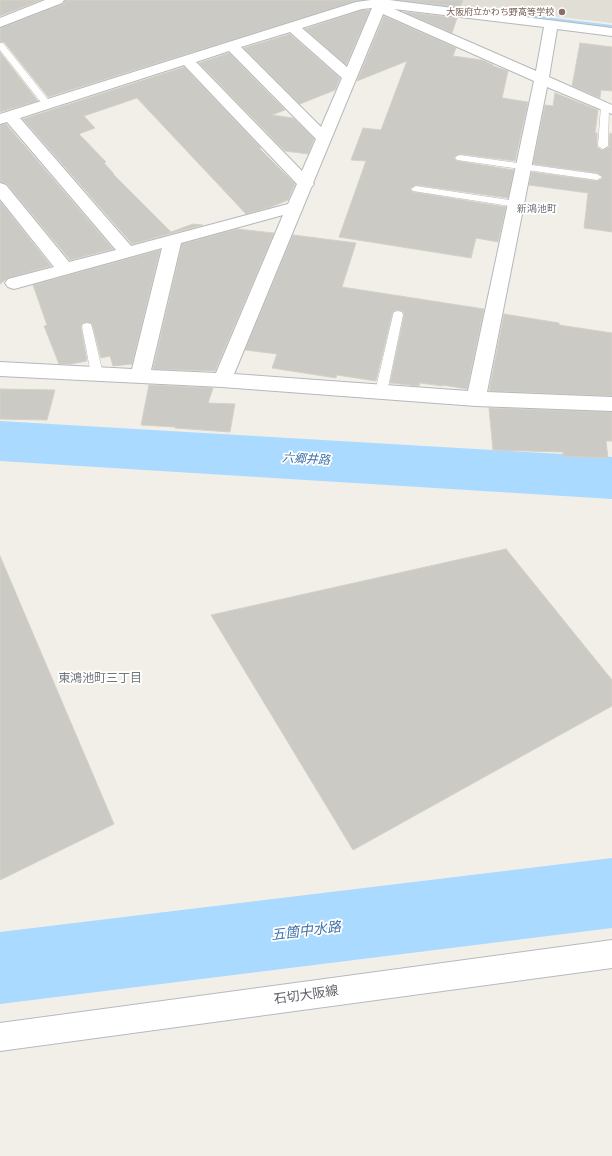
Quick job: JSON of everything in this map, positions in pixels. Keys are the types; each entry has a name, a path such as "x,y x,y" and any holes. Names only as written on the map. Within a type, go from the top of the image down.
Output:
{"street":[{"path":"0,23 57,0"},
{"path":"128,252 5,118 44,100 232,46 292,27 354,3 381,3 612,32"},
{"path":"222,380 306,184 381,3"},
{"path":"381,3 608,108"},
{"path":"476,399 542,78 551,24"},
{"path":"292,27 350,76"},
{"path":"232,46 324,139"},
{"path":"187,60 306,184"},
{"path":"0,188 65,269"},
{"path":"14,283 295,207"},
{"path":"140,376 173,240"},
{"path":"0,369 222,380 476,399 612,404"},
{"name":"石切大阪線","path":"0,1037 612,954"}],"lane":[{"path":"0,45 44,100"},
{"path":"603,146 608,108"},
{"path":"460,158 597,177"},
{"path":"416,189 516,204"},
{"path":"381,392 398,315"},
{"path":"87,327 97,374"}],"shaded area":[{"name":"大阪府立かわち野高等学校","path":"412,0 612,0 612,23"}],"building":[{"path":"0,0 41,0 0,16"},
{"path":"65,0 360,0 48,97 4,42 0,42 0,28 63,4"},
{"path":"401,0 463,0 460,7"},
{"path":"362,10 370,10 346,65 305,29"},
{"path":"404,12 457,18 452,33"},
{"path":"384,16 456,48 453,56 482,60 493,66 508,71 502,98 528,102 515,161 460,154 454,158 457,161 514,170 508,198 416,185 410,189 413,192 506,207 498,242 476,238 471,258 339,237 366,161 351,160 363,128 381,130 407,61 357,81"},
{"path":"290,34 340,78 335,90 300,104 244,48"},
{"path":"580,43 612,47 612,91 601,90 600,98 572,86"},
{"path":"0,52 38,101 0,112"},
{"path":"229,53 285,110 272,115 293,118 314,139 308,154 285,151 199,63"},
{"path":"184,67 261,148 259,148 295,184 288,200 271,207 246,214 137,98 84,116 95,128 79,134 106,162 104,163 113,174 171,232 193,224 203,225 132,244 23,119"},
{"path":"555,93 598,110 595,133 597,133 597,147 602,150 609,147 610,133 612,134 612,232 584,228 588,193 529,185 532,172 597,181 603,178 597,173 533,164 545,105 553,106"},
{"path":"6,124 113,249 70,260 7,184 0,182 0,125"},
{"path":"0,201 51,266 8,278 0,284"},
{"path":"237,229 274,233 215,371 153,369 182,244"},
{"path":"293,235 356,243 342,287 484,309 467,389 420,383 419,386 390,383 404,315 403,312 398,310 394,311 392,315 376,381 337,375 336,378 272,368 277,354 245,350"},
{"path":"160,250 132,364 113,366 110,356 101,358 92,324 87,322 82,324 81,327 87,361 71,364 59,364 44,326 47,325 33,285"},
{"path":"504,314 559,323 559,325 612,333 612,396 489,391"},
{"path":"149,385 213,388 208,403 235,404 230,432 141,425"},
{"path":"0,389 55,390 47,420 0,419"},
{"path":"489,408 612,412 612,441 606,441 608,458 563,456 563,452 493,450"},
{"path":"506,549 612,680 612,706 353,850 211,615"},
{"path":"0,556 114,824 0,880"}],"waterway":[{"path":"196,52 361,0"},
{"path":"390,0 612,27"},
{"name":"六郷井路","path":"0,441 612,478"},
{"name":"五箇中水路","path":"0,968 612,893"}],"place":[{"name":"大阪府立かわち野高等学校","path":"562,12"}],"district":[{"name":"新鴻池町","path":"537,209"},
{"name":"東鴻池町三丁目","path":"100,678"}]}
